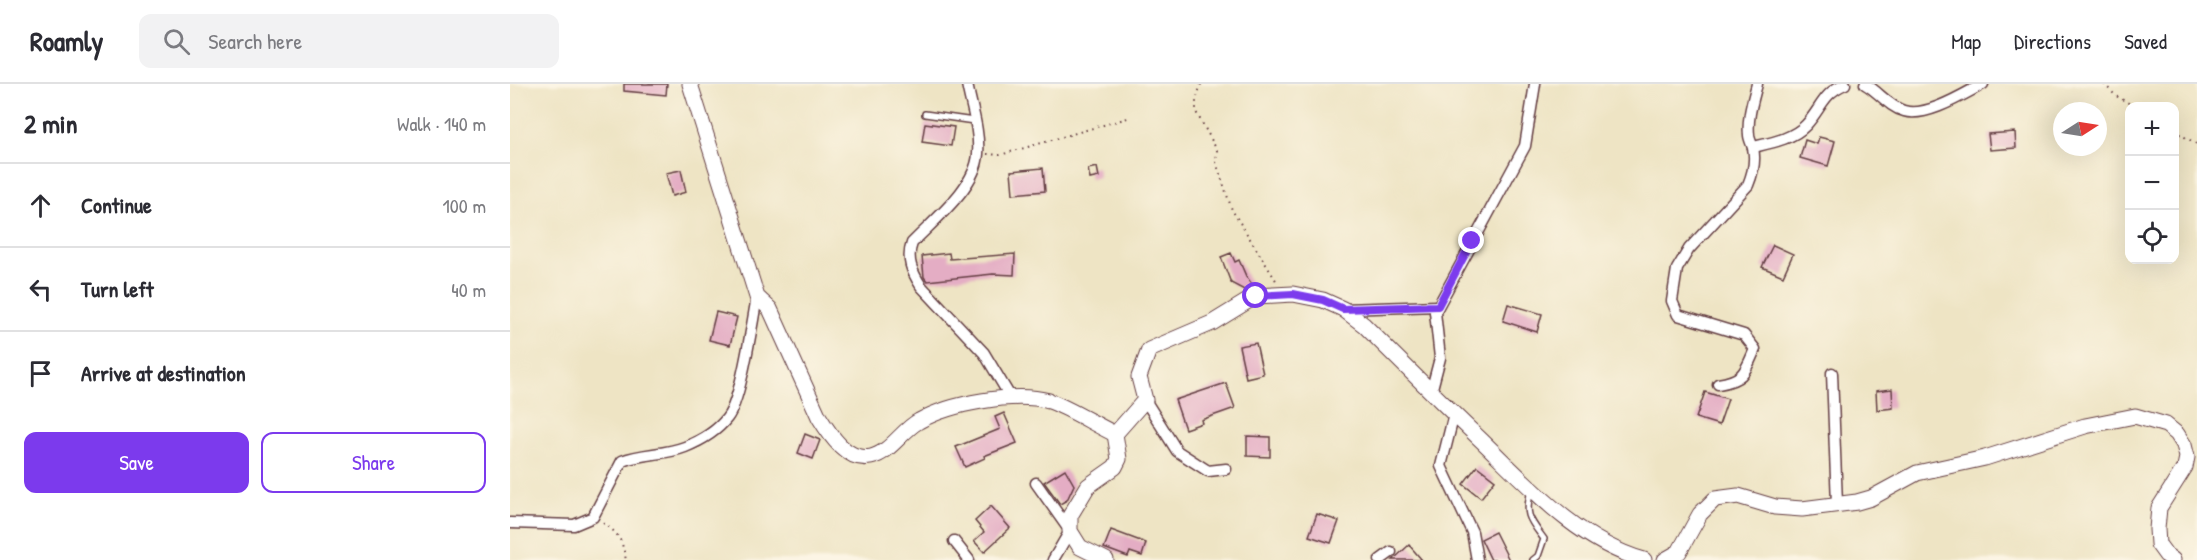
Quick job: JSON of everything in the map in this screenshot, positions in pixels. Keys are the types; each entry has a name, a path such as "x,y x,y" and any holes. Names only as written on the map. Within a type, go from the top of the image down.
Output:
{"street":[{"path":"510,523 574,525 593,517 622,461 684,447 710,434 728,417 737,394 757,297 690,84"},
{"path":"967,84 978,154 976,166 966,187 912,243 909,252 910,263 921,286 984,353 1011,398"},
{"path":"1431,392 1440,358 1435,312 1526,146 1535,84"},
{"path":"1718,384 1734,382 1745,373 1755,349 1744,335 1678,315 1672,301 1677,269 1689,249 1748,185 1755,164 1749,136 1749,117 1757,84"},
{"path":"1753,147 1779,141 1805,127 1828,93 1845,84"},
{"path":"1865,84 1903,111 1914,112 1934,107 1983,84"},
{"path":"1226,469 1208,471 1177,451 1145,400 1139,377 1149,350 1212,323 1256,296 1280,294 1323,300 1343,309 1364,325 1532,489 1577,526 1605,544 1644,560"},
{"path":"757,297 770,309 829,433 842,448 856,456 871,457 883,451 917,421 946,409 1011,398 1048,401 1115,434"},
{"path":"1343,309 1438,306"},
{"path":"1832,373 1837,504"},
{"path":"1115,434 1145,400"},
{"path":"1454,414 1441,466 1472,532 1477,560"},
{"path":"1665,560 1679,552 1700,514 1715,499 1738,496 1775,507 1802,509 1857,502 1871,498 1917,473 1985,458 2085,426 2135,416 2166,425 2184,445 2187,457 2185,467 2159,508 2158,543 2166,555 2173,560"},
{"path":"1053,560 1070,531 1071,516 1079,499 1088,486 1115,467 1119,459 1115,434"},
{"path":"1036,483 1080,547 1106,560"},
{"path":"954,541 969,560"},
{"path":"1380,560 1390,552"}],"lane":[{"path":"925,114 974,121"},
{"path":"1532,489 1527,506 1532,523 1544,539 1538,556 1533,560"}],"path":[{"path":"1201,84 1196,100 1196,112 1217,150 1216,162 1232,210 1275,278 1280,294"},
{"path":"2104,84 2116,96 2127,102"},
{"path":"978,154 1000,155 1131,117"},
{"path":"2179,133 2197,144"},
{"path":"593,517 615,531 622,543 626,560"}],"building":[{"path":"624,84 667,84 666,95 624,91"},
{"path":"925,123 954,127 951,146 922,142"},
{"path":"2015,132 2016,148 1990,150 1988,134"},
{"path":"1819,137 1835,141 1828,166 1800,158 1805,140 1817,144"},
{"path":"1097,167 1099,177 1090,179 1088,169"},
{"path":"1043,168 1045,191 1013,194 1011,171"},
{"path":"681,170 686,192 672,196 666,173"},
{"path":"1773,245 1793,254 1783,276 1762,267"},
{"path":"949,253 950,259 1015,254 1014,275 993,274 927,281 924,277 922,256"},
{"path":"1231,253 1235,262 1239,260 1254,287 1246,291 1231,283 1221,257"},
{"path":"1508,304 1542,314 1537,332 1503,321"},
{"path":"716,312 737,317 730,345 709,340"},
{"path":"1256,343 1263,374 1246,378 1239,346"},
{"path":"1226,383 1235,408 1201,420 1202,423 1185,429 1175,400"},
{"path":"1892,389 1893,408 1877,410 1876,391"},
{"path":"1705,392 1728,399 1719,425 1696,418"},
{"path":"1004,413 1017,443 984,456 985,458 965,467 956,447 1000,429 995,417"},
{"path":"805,434 820,440 813,459 798,453"},
{"path":"1247,436 1270,437 1270,457 1247,456"},
{"path":"1477,466 1495,480 1481,498 1463,484"},
{"path":"1065,469 1074,485 1067,500 1060,504 1044,482"},
{"path":"991,506 1010,528 984,552 974,541 984,532 975,521"},
{"path":"1317,514 1339,521 1331,543 1309,536"},
{"path":"1111,530 1146,543 1142,556 1130,552 1128,557 1104,548"},
{"path":"1495,532 1509,560 1491,560 1481,539"},
{"path":"1409,545 1422,560 1393,560 1395,558"}],"route":[{"path":"1256,296 1293,294 1323,300 1343,309 1438,306 1472,241"}]}
